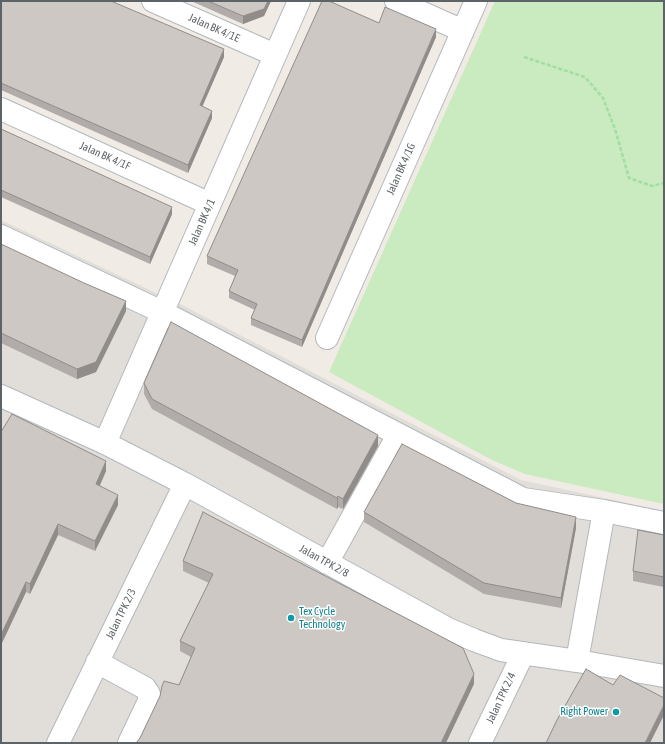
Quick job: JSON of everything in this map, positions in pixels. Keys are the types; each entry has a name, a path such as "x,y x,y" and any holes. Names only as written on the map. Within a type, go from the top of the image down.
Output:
{"street":[{"name":"Jalan BK 4/1E","path":"153,1 275,55"},
{"name":"Jalan BK 4/1","path":"105,443 299,1"},
{"path":"396,1 463,31"},
{"name":"Jalan BK 4/1G","path":"327,338 476,1"},
{"name":"Jalan BK 4/1F","path":"1,109 210,204"},
{"path":"1,236 162,312 523,499 604,511 664,523"},
{"name":"Jalan TPK 2/8","path":"1,396 105,443 184,484 448,629 501,650 664,676"},
{"path":"327,563 398,435"},
{"name":"Jalan TPK 2/3","path":"58,743 184,484"},
{"path":"577,661 604,511"},
{"name":"Jalan TPK 2/4","path":"480,743 523,654"},
{"path":"97,662 145,688 149,694 149,701 129,743"}],"path":[{"path":"524,57 585,77 603,98 615,129 629,178 652,186 664,183"}],"shaded area":[{"path":"1,220 186,307 521,480 664,511 664,743 1,743"}],"green space":[{"path":"495,1 664,1 664,504 525,474 492,460 329,372"}],"building":[{"path":"1,1 111,1 224,49 200,105 212,111 188,165 1,83"},
{"path":"208,1 268,1 264,9 243,16"},
{"path":"322,1 329,1 379,23 385,7 436,29 302,340 251,318 257,304 229,291 238,270 207,256"},
{"path":"1,129 172,207 150,257 1,190"},
{"path":"1,244 126,301 96,362 77,369 1,333"},
{"path":"171,322 378,435 343,499 338,496 337,498 152,399 144,383"},
{"path":"12,414 106,461 96,484 118,495 95,541 58,524 30,584 26,582 1,635 1,432"},
{"path":"402,444 516,503 576,517 561,598 484,583 364,512"},
{"name":"Tex Cycle Technology","path":"203,512 463,648 474,674 441,743 136,743 140,738 160,696 164,681 179,685 195,648 180,641 213,574 183,561"},
{"path":"638,530 664,535 664,577 633,571"},
{"name":"Right Power","path":"586,669 613,685 620,675 664,698 664,705 645,743 546,743 557,720"}],"place":[{"name":"Tex Cycle Technology","path":"291,618"},
{"name":"Right Power","path":"616,712"}]}
